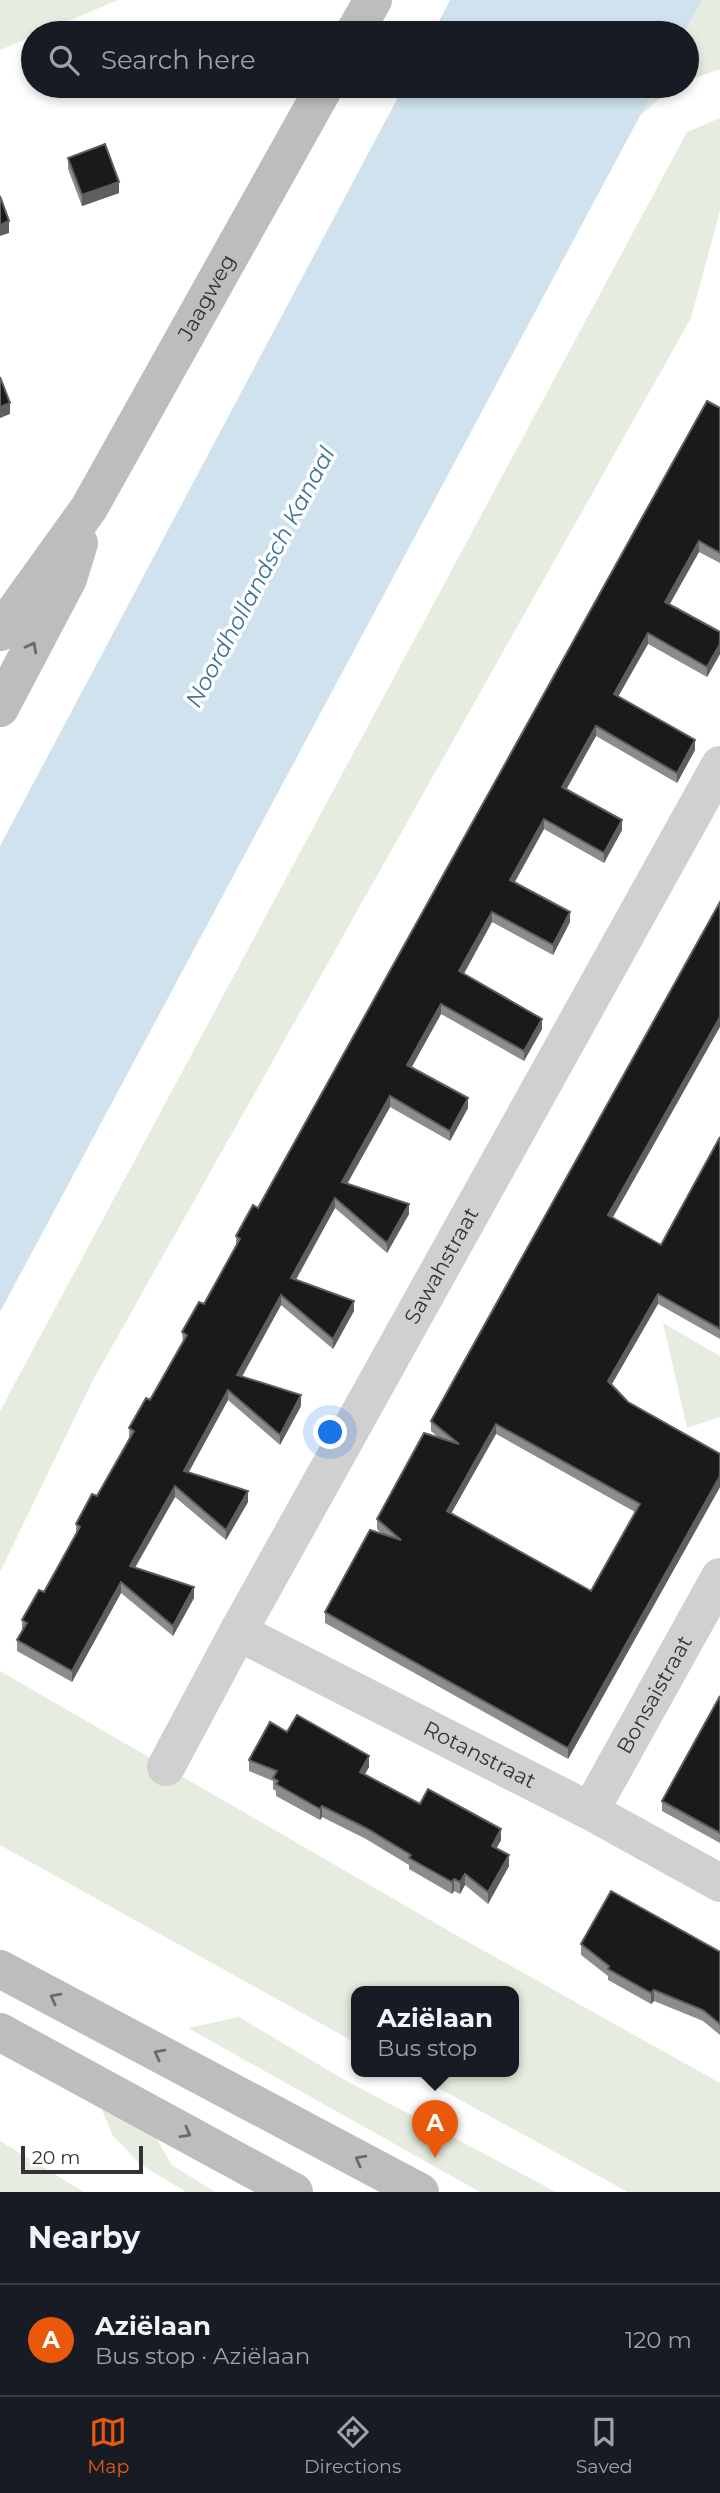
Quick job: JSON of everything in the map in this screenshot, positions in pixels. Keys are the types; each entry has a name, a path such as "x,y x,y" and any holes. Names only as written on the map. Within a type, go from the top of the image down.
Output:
{"main road":[{"path":"361,21 373,0"},
{"name":"Jaagweg","path":"0,632 89,508 318,98"},
{"name":"Jaagweg","path":"0,708 68,579 89,508"},
{"path":"0,1969 420,2192"},
{"path":"0,2032 293,2192"}],"street":[{"name":"Sawahstraat","path":"166,1767 237,1632 720,765"},
{"name":"Bonsaistraat","path":"590,1811 720,1577"},
{"name":"Rotanstraat","path":"237,1632 590,1811 720,1883"}],"shaded area":[{"path":"0,0 118,0 68,21 21,21 21,41 0,50"},
{"path":"702,0 720,0 720,69 699,77 699,21 691,21"},
{"path":"650,98 660,98 640,116"},
{"path":"720,118 720,211 691,318 92,1382 0,1572 0,1411 687,132"},
{"path":"663,1323 720,1356 720,1417 687,1428"},
{"path":"0,1671 461,1938 720,2083 720,2192 628,2192 418,2077 519,2077 519,1986 351,1986 351,2040 0,1845"},
{"path":"239,2017 343,2079 556,2192 480,2192 188,2028"},
{"path":"99,2103 151,2130 172,2165 215,2192 186,2192 140,2164 113,2136"},
{"path":"0,2141 84,2192 0,2192"}],"water":[{"path":"450,0 702,0 691,21 439,21"},
{"name":"Noordhollandsch Kanaal","path":"398,98 650,98 0,1312 0,846"}],"building":[{"path":"105,144 119,182 82,195 68,158"},
{"path":"0,196 9,221 0,225"},
{"path":"0,377 10,403 0,407"},
{"path":"707,401 720,408 720,553 699,541 665,602 720,632 720,644 707,667 648,633 614,694 695,740 677,773 596,726 562,787 622,820 604,853 544,819 510,880 570,912 553,945 492,912 459,971 542,1019 524,1051 441,1004 407,1065 468,1098 450,1131 390,1096 342,1182 409,1204 387,1243 335,1198 291,1278 354,1301 333,1339 281,1295 237,1375 301,1395 280,1435 228,1390 184,1471 248,1491 226,1530 175,1486 130,1566 194,1587 173,1626 121,1582 72,1671 17,1640 27,1623 22,1620 39,1590 44,1592 80,1527 76,1524 92,1494 97,1496 134,1431 129,1428 146,1398 150,1400 187,1335 182,1332 199,1302 204,1304 240,1239 236,1236 253,1205 258,1208"},
{"path":"720,902 720,1017 608,1215 661,1245 720,1137 720,1329 658,1294 608,1381 628,1402 720,1454 720,1476 568,1748 325,1612 370,1530 401,1540 377,1519 424,1433 459,1444 431,1421","holes":["496,1424 640,1504 591,1591 447,1511"]},
{"path":"720,1696 720,1833 662,1801"},
{"path":"297,1715 369,1756 360,1772 420,1804 428,1789 501,1829 492,1846 509,1855 488,1892 465,1874 460,1882 454,1879 452,1882 409,1858 411,1855 366,1828 322,1806 320,1809 276,1784 278,1781 273,1778 277,1771 249,1760 270,1722 287,1732"},
{"path":"611,1891 720,1952 720,2024 703,2010 654,1990 651,1993 608,1969 609,1966 581,1944"}],"place":[{"name":"Aziëlaan","path":"435,2158"}]}
